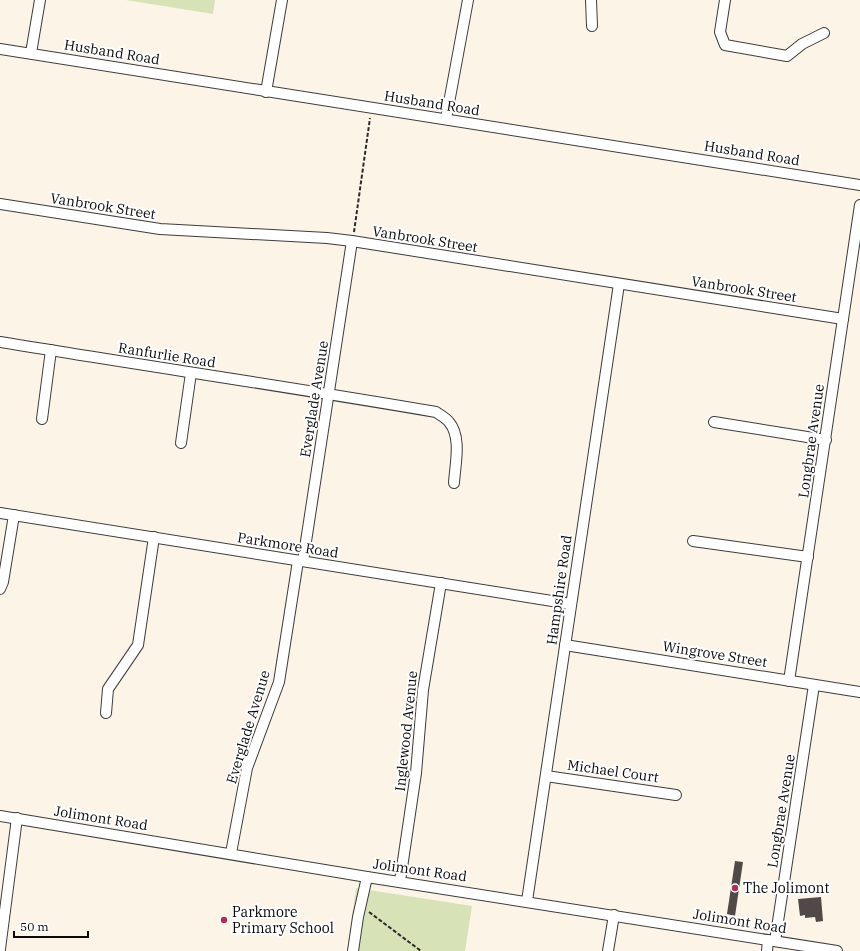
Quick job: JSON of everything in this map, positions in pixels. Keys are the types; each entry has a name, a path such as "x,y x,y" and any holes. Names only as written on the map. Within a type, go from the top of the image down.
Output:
{"street":[{"path":"30,53 40,0"},
{"path":"266,92 282,0"},
{"path":"446,119 468,0"},
{"path":"591,0 592,26"},
{"path":"725,0 720,32 725,45 787,56 802,44 824,33"},
{"name":"Husband Road","path":"0,49 266,92 371,107 860,184"},
{"name":"Vanbrook Street","path":"0,204 160,229 326,238 352,241 843,319"},
{"name":"Longbrae Avenue","path":"789,680 860,205"},
{"name":"Everglade Avenue","path":"231,853 247,768 278,682 330,394 352,241"},
{"name":"Hampshire Road","path":"527,901 619,284"},
{"name":"Ranfurlie Road","path":"0,342 436,412 448,421 454,431 457,452 454,483"},
{"path":"42,420 51,350"},
{"path":"181,443 191,373"},
{"path":"714,422 826,440"},
{"name":"Parkmore Road","path":"0,513 571,604"},
{"path":"0,589 3,582 14,515"},
{"path":"106,713 108,689 138,645 154,538"},
{"path":"693,541 808,557"},
{"name":"Inglewood Avenue","path":"400,881 416,773 423,690 441,583"},
{"name":"Wingrove Street","path":"565,645 860,692"},
{"name":"Longbrae Avenue","path":"767,951 772,940 814,685"},
{"name":"Michael Court","path":"546,776 676,795"},
{"name":"Jolimont Road","path":"0,816 231,853 367,877 837,951"},
{"path":"0,949 17,818"},
{"path":"353,951 360,905 367,877"},
{"path":"608,951 614,915"}],"path":[{"path":"352,241 371,107"},
{"path":"360,905 421,951"}],"green space":[{"path":"126,0 215,0 213,14"},
{"path":"356,888 472,906 465,951 347,951"}],"building":[{"name":"The Jolimont","path":"735,861 743,862 735,916 727,914"},
{"path":"821,897 823,921 816,922 815,917 805,918 805,915 800,916 798,899"}],"place":[{"name":"The Jolimont","path":"735,888"},
{"name":"Parkmore Primary School","path":"224,920"}]}
